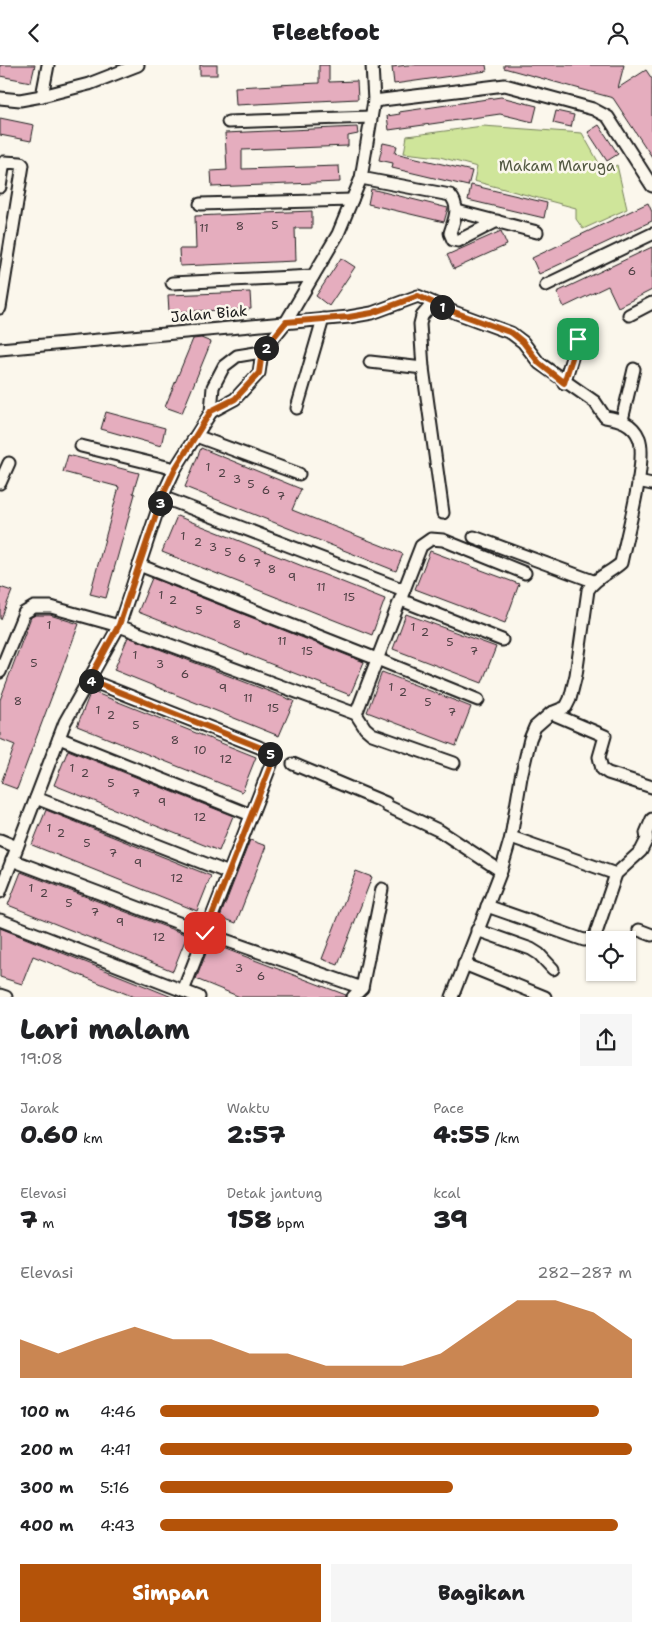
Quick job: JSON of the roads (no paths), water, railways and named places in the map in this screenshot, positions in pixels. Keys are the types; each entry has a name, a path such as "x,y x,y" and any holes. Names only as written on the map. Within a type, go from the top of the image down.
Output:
{"street":[{"path":"42,97 48,65"},
{"path":"0,98 20,100 42,97 88,84 138,65"},
{"path":"211,411 235,399 259,373 262,352 286,322 338,234 361,178 374,101 372,65"},
{"path":"374,101 505,85 593,109 608,117 652,186"},
{"path":"228,122 371,117"},
{"path":"0,187 4,162 21,163 23,165 5,247 0,308"},
{"path":"361,178 450,195 455,200 457,211 450,233 454,240 458,241 497,221"},
{"path":"200,204 352,200"},
{"path":"457,211 537,232"},
{"path":"546,285 652,234"},
{"path":"172,283 313,276"},
{"name":"Jalan Biak","path":"0,349 372,313 418,296 433,303"},
{"path":"443,513 420,324 422,316 433,303 512,333 523,342 539,363 564,383 595,402 605,417 622,420 635,431 641,444 638,481 621,563 612,571 593,581 588,590 576,675 570,699 566,707 551,713 535,727 530,739 521,777 511,837 501,871 452,997"},
{"path":"629,315 652,303"},
{"path":"297,408 323,319"},
{"path":"564,383 578,339"},
{"path":"0,892 65,722 119,625 162,497 175,469 211,411 213,387 224,366 237,356 262,352"},
{"path":"370,362 424,367"},
{"path":"622,420 634,369"},
{"path":"196,436 299,474"},
{"path":"81,446 175,469"},
{"path":"0,483 9,463"},
{"path":"638,481 652,484"},
{"path":"162,497 403,595 502,640"},
{"path":"474,537 593,581"},
{"path":"356,714 422,547 431,539 444,540 525,573"},
{"path":"139,565 478,700"},
{"path":"0,672 24,613 34,607 51,607 119,625 356,714 365,728 372,734 454,763"},
{"path":"89,680 270,753 272,762 183,991"},
{"path":"551,713 606,736 598,757 602,769 608,773 652,787"},
{"path":"59,738 252,815"},
{"path":"292,764 386,803 387,806 440,831 501,871"},
{"path":"36,798 229,873"},
{"path":"487,906 584,940 592,940 597,934 616,874 640,851 647,839 646,833 652,819"},
{"path":"511,837 616,874"},
{"path":"0,840 17,847"},
{"path":"12,860 205,933 362,988"},
{"path":"353,997 362,988 382,889"},
{"path":"0,920 199,997"},
{"path":"477,930 531,949 539,954 553,969"},
{"path":"639,930 652,935"},
{"path":"464,964 545,997"},
{"path":"0,995 6,997"}],"park label":[{"name":"Makam Maruga","path":"557,166"}]}
